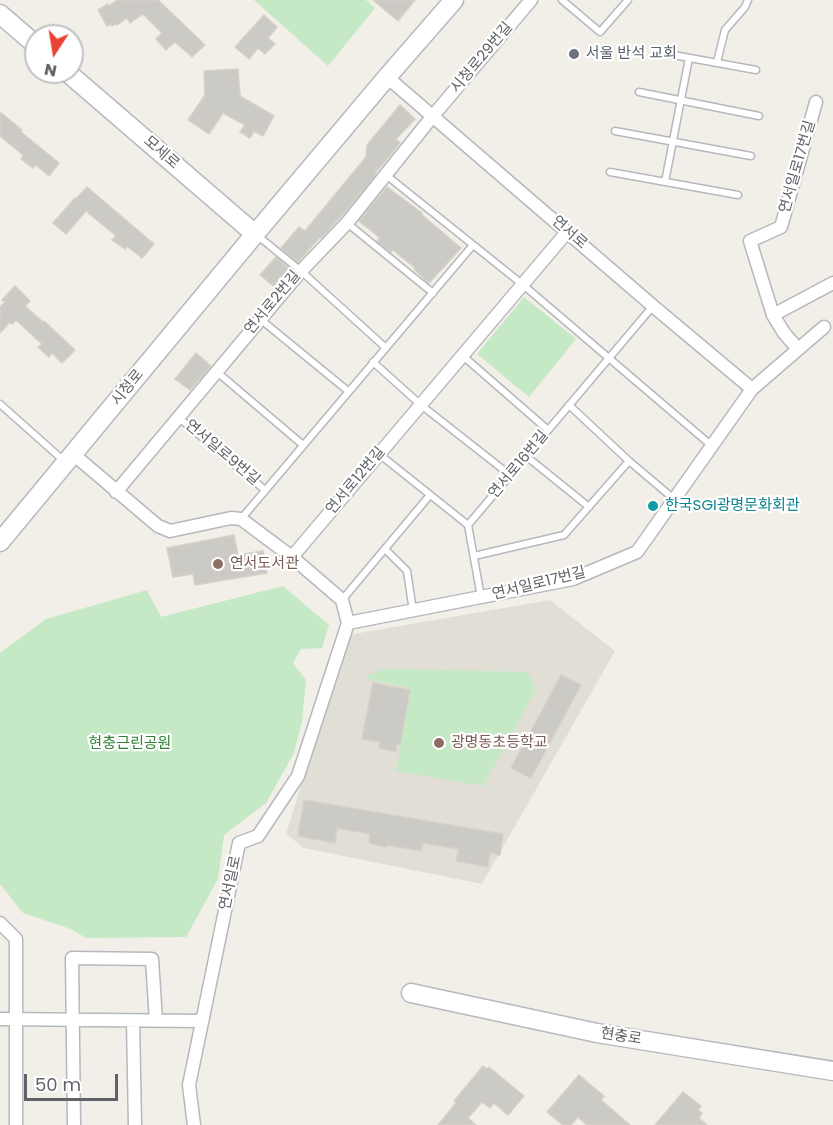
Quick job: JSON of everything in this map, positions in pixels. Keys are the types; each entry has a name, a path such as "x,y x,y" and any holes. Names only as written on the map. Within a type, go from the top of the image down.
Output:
{"street":[{"name":"시청로","path":"0,542 255,234 454,0"},
{"name":"시청로29번길","path":"432,117 531,0"},
{"path":"0,14 24,35"},
{"name":"연서로","path":"387,77 752,389"},
{"name":"모세로","path":"81,84 255,234"},
{"name":"연서일로17번길","path":"772,315 750,241 781,228 816,102"},
{"name":"연서로2번길","path":"116,492 301,271 347,222 432,117"},
{"name":"연서로12번길","path":"292,557 567,232"},
{"path":"798,349 772,315 833,283"},
{"name":"연서일로17번길","path":"348,623 573,579 637,552 752,389 824,327"},
{"path":"70,459 158,526 170,531 231,518 241,519 292,557 342,600 348,623"},
{"name":"연서일로","path":"194,1125 189,1085 239,843 258,836 298,776 348,623"},
{"path":"0,923 16,939 16,1125"},
{"path":"74,1125 72,958 152,959 156,1021"},
{"name":"현충로","path":"411,993 597,1033 833,1071"},
{"path":"0,1019 202,1021"},
{"path":"133,1021 135,1125"}],"lane":[{"path":"562,0 600,32 628,0"},
{"path":"717,62 725,30 748,0"},
{"path":"668,54 756,70"},
{"path":"665,182 689,58"},
{"path":"639,92 759,116"},
{"path":"615,131 751,156"},
{"path":"610,172 738,195"},
{"path":"386,175 522,284 712,446"},
{"path":"347,222 433,293"},
{"path":"255,234 301,271 386,348"},
{"name":"연서일로9번길","path":"241,519 473,245"},
{"name":"연서로16번길","path":"468,525 653,306"},
{"path":"260,319 348,391"},
{"path":"463,356 548,430"},
{"path":"373,362 421,405 510,475"},
{"path":"216,371 303,445"},
{"path":"0,404 70,459"},
{"path":"569,405 674,499"},
{"name":"연서일로9번길","path":"178,417 266,490"},
{"path":"379,454 468,525 481,597"},
{"path":"526,456 589,507"},
{"path":"474,556 564,535 629,461"},
{"path":"342,600 430,495"},
{"path":"385,549 407,571 413,611"}],"shaded area":[{"name":"광명동초등학교","path":"550,600 615,651 482,884 304,848 286,834 348,635"}],"green space":[{"path":"254,0 366,0 375,8 328,66"},
{"path":"524,297 576,339 529,397 477,354"},
{"name":"현충근린공원","path":"283,586 329,625 322,648 301,649 293,663 306,680 302,721 294,753 266,803 224,835 218,879 186,937 86,938 71,929 23,913 0,884 0,653 46,619 147,590 161,617"},
{"path":"380,670 527,672 536,689 483,786 396,771 411,688 364,678"}],"building":[{"path":"117,0 158,0 205,45 192,57 175,42 166,50 156,39 162,33 143,14 130,23 127,18 117,25 107,26 98,10"},
{"path":"373,0 415,0 398,21"},
{"path":"264,15 277,27 268,38 275,44 265,54 258,48 249,59 235,47"},
{"path":"238,69 240,96 274,116 263,136 254,131 250,138 240,132 245,125 223,113 209,134 188,120 205,95 204,71"},
{"path":"400,105 415,119 396,139 400,143 346,211 298,262 281,248 299,227 305,231 366,157 367,145"},
{"path":"0,112 59,163 49,176 36,165 33,168 21,159 23,155 0,136"},
{"path":"87,187 154,244 142,258 127,246 125,249 112,240 116,236 86,211 66,234 53,223"},
{"path":"387,187 422,213 461,248 429,283 393,250 391,252 377,241 380,238 359,221"},
{"path":"276,257 291,270 276,288 260,275"},
{"path":"15,286 30,301 25,306 75,350 62,363 52,353 49,357 38,347 42,344 16,320 12,324 10,322 0,333 0,307 5,302 2,300"},
{"path":"196,353 211,366 190,390 175,379"},
{"name":"연서도서관","path":"234,535 238,555 263,551 267,573 195,585 193,574 173,577 167,548"},
{"path":"561,675 581,685 531,778 511,768"},
{"path":"373,683 410,690 400,745 397,744 396,752 379,748 380,742 362,739"},
{"path":"304,800 503,834 500,855 490,853 488,867 456,861 459,849 423,843 421,851 387,845 386,847 369,843 370,834 337,828 335,843 298,836"},
{"path":"483,1066 487,1069 489,1067 524,1096 508,1115 494,1103 490,1108 482,1102 468,1118 476,1125 438,1125 456,1103 454,1101"},
{"path":"579,1075 604,1096 601,1100 630,1125 587,1125 578,1117 571,1125 563,1125 547,1112"},
{"path":"683,1092 701,1106 698,1110 702,1113 699,1118 707,1125 655,1125"}],"place":[{"name":"서울 반석 교회","path":"574,54"},
{"name":"한국SGI광명문화회관","path":"653,506"},
{"name":"연서도서관","path":"218,564"},
{"name":"광명동초등학교","path":"439,743"}]}
